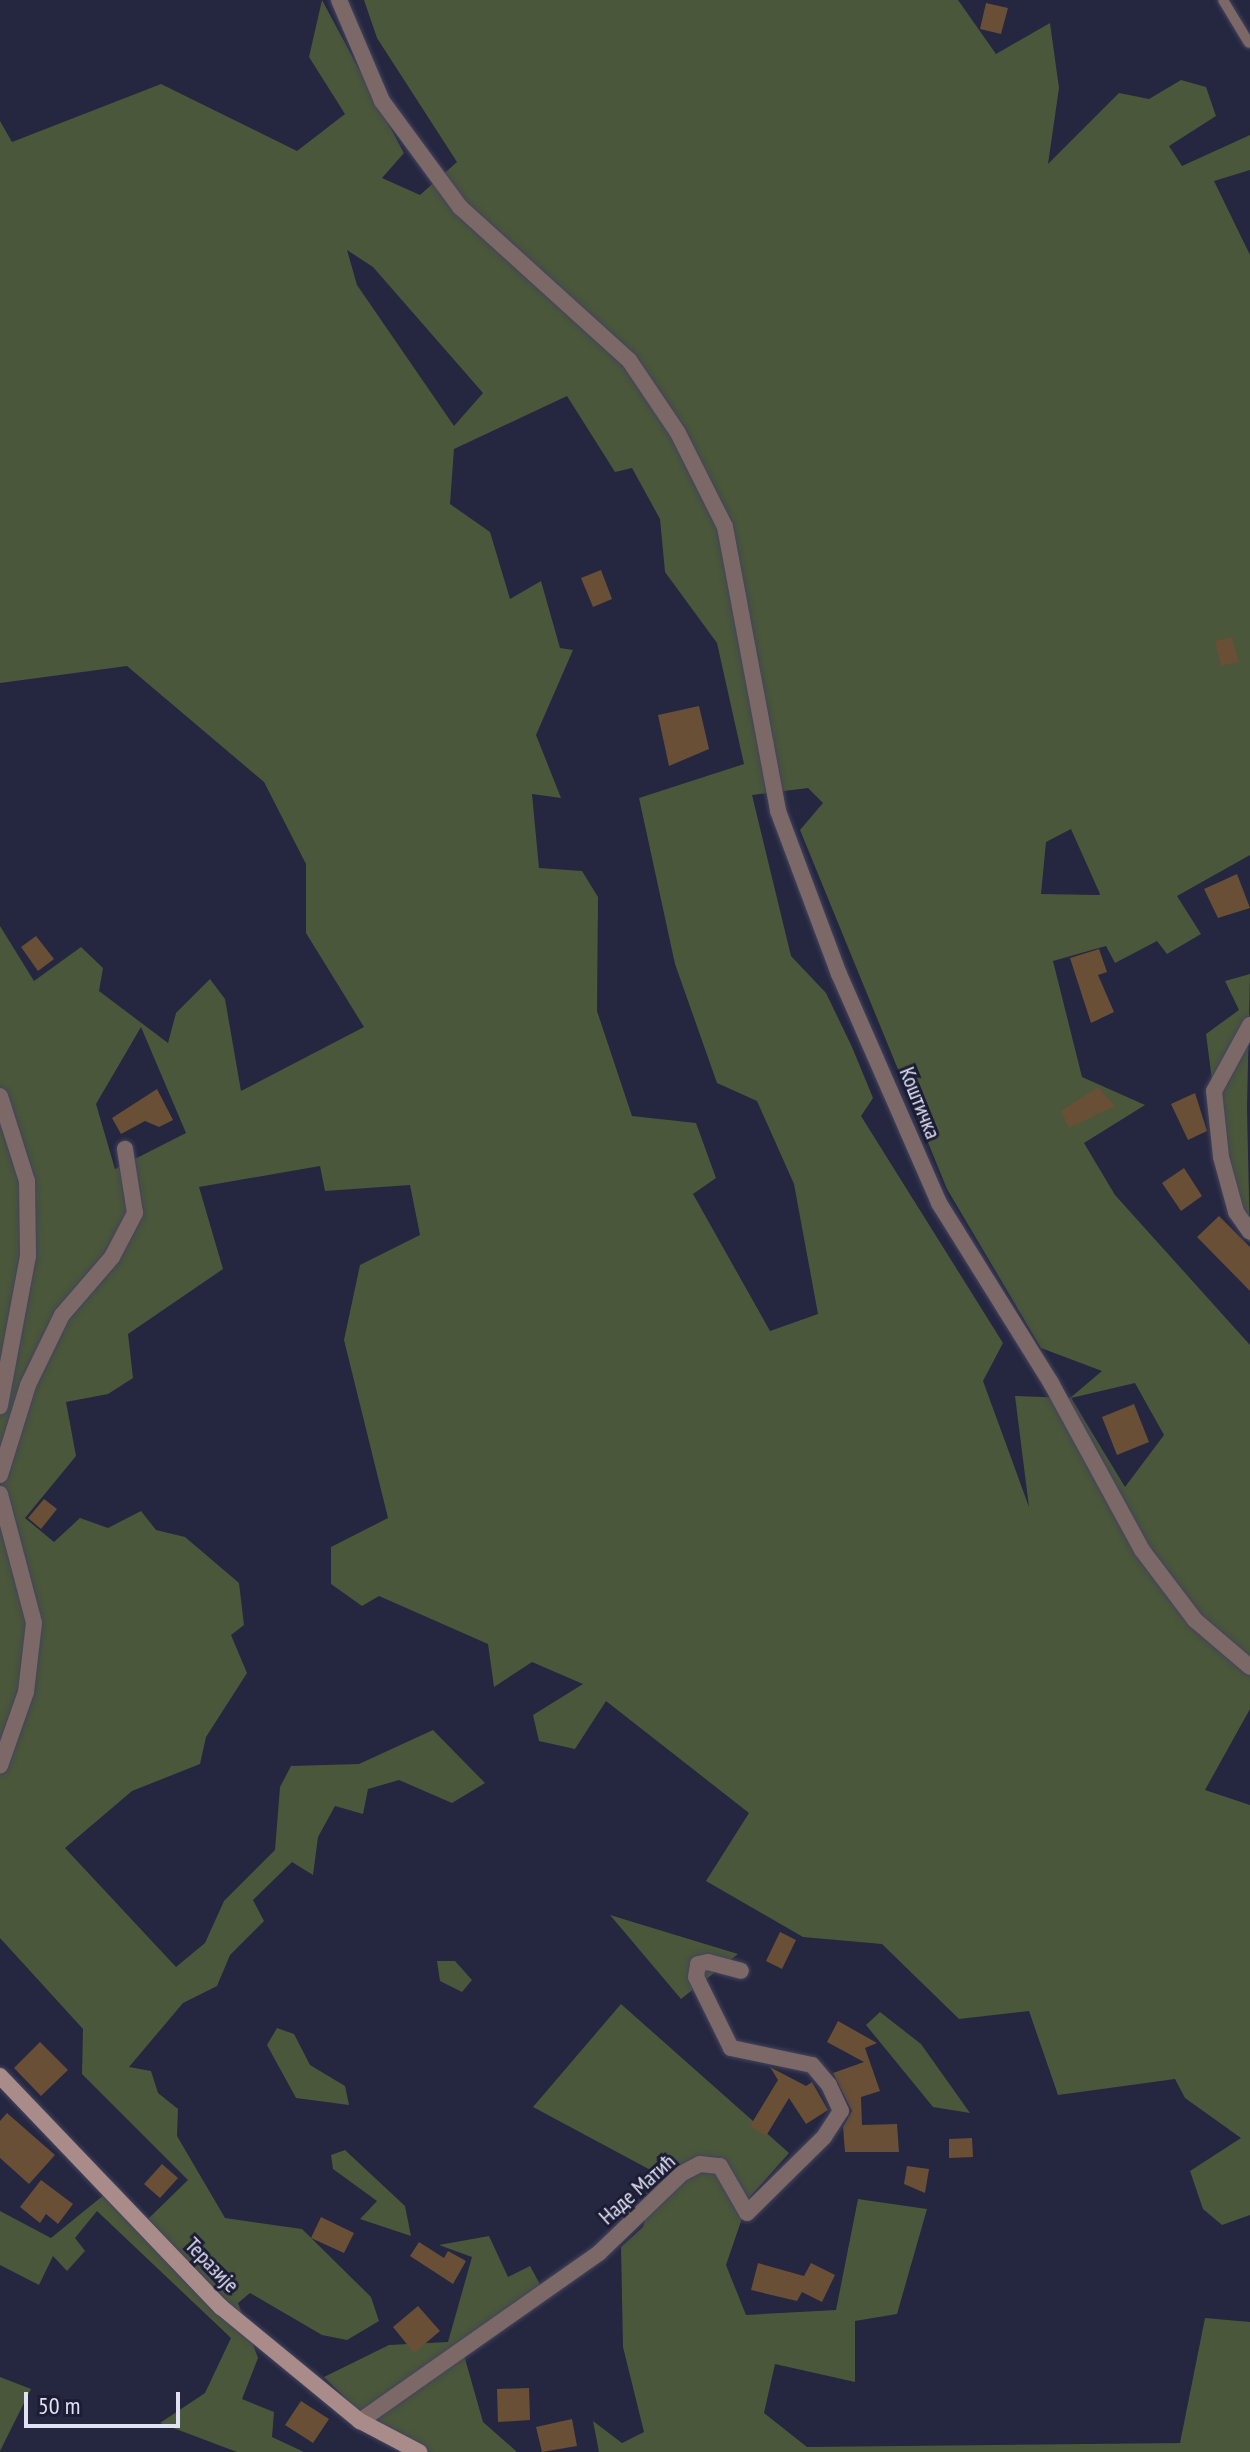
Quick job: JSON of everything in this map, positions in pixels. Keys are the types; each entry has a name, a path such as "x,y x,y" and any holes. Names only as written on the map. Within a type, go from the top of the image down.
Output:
{"street":[{"name":"Коштичка","path":"339,0 382,101 460,207 629,360 703,484 725,527 778,811 839,974 939,1203 1051,1383 1142,1550 1195,1620 1250,1667"},
{"path":"1250,1025 1214,1091 1221,1157 1236,1212 1250,1232"},
{"path":"0,1096 27,1181 28,1256 0,1406"},
{"path":"0,1475 28,1385 62,1315 112,1257 135,1213 125,1149"},
{"path":"0,1494 34,1623 26,1692 0,1766"},
{"name":"Наде Матић","path":"360,2421 599,2253 681,2174 720,2166 747,2213 824,2137 841,2111 829,2085 812,2065 731,2048 696,1977 698,1964 708,1962 741,1971"},
{"name":"Теразије","path":"0,2076 221,2307 360,2421 419,2452"}],"lane":[{"path":"1223,0 1249,43"}],"green space":[{"path":"322,0 404,153 382,178 420,195 457,162 377,38 364,0 958,0 996,54 1050,23 1059,88 1048,164 1119,93 1149,99 1181,80 1206,87 1216,116 1169,146 1182,166 1250,135 1250,170 1214,181 1250,255 1250,855 1177,896 1201,934 1167,954 1157,941 1115,963 1106,946 1053,961 1082,1077 1145,1105 1084,1143 1115,1195 1250,1345 1250,1709 1205,1790 1250,1805 1250,2215 1222,2225 1203,2209 1190,2171 1241,2138 1185,2098 1175,2079 1058,2095 1029,2011 959,2019 882,1944 803,1937 706,1881 749,1813 606,1701 575,1749 539,1741 533,1715 583,1684 532,1662 494,1687 488,1644 379,1596 362,1606 331,1584 331,1547 388,1518 344,1340 360,1265 420,1235 410,1185 325,1191 320,1166 199,1187 223,1269 128,1334 133,1378 108,1394 66,1402 76,1456 25,1518 54,1542 80,1518 108,1528 141,1511 156,1530 185,1537 239,1583 244,1625 231,1635 247,1673 206,1737 200,1764 132,1791 65,1848 176,1967 205,1943 224,1901 275,1850 280,1787 291,1766 359,1764 433,1730 485,1783 452,1803 399,1780 368,1789 363,1814 335,1806 318,1837 313,1875 292,1862 253,1900 264,1921 230,1955 217,1986 183,2003 129,2067 151,2071 158,2093 178,2109 177,2136 225,2218 302,2229 371,2297 379,2321 347,2340 322,2335 250,2293 238,2303 258,2358 242,2399 274,2412 272,2437 304,2452 237,2452 160,2423 205,2393 231,2338 97,2211 75,2238 85,2251 67,2271 53,2256 39,2285 0,2265 0,2211 51,2238 116,2185 148,2219 188,2180 82,2074 83,2029 0,1938 0,926 34,981 81,947 103,968 99,991 168,1043 176,1013 210,979 225,999 241,1091 364,1027 306,933 306,864 264,782 127,666 0,683 0,121 12,142 161,84 297,151 345,114 309,57","holes":["347,250 373,267 483,393 454,426 357,285","567,396 615,472 632,468 660,519 665,572 717,643 744,764 639,798 675,964 717,1083 757,1101 794,1184 818,1314 770,1331 693,1194 716,1178 696,1123 632,1116 597,1011 598,897 582,871 539,868 532,794 561,798 536,735 573,650 560,648 541,581 510,599 490,532 450,504 454,449","808,788 823,803 800,830 947,1189 1041,1348 1102,1371 1070,1398 1015,1396 1029,1507 983,1381 1003,1343 861,1116 873,1098 852,1047 826,993 791,956 752,795","1071,829 1100,894 1041,894 1046,842","141,1027 186,1133 115,1169 96,1104","1135,1383 1164,1435 1125,1487 1071,1398"]},
{"path":"1250,974 1247,1108 1250,1243 1229,1211 1206,1034 1239,1010 1225,981"},
{"path":"610,1915 738,1954 681,1999"},
{"path":"437,1961 455,1961 472,1980 462,1992 440,1981"},
{"path":"621,2004 789,2153 749,2198 726,2265 746,2315 836,2310 858,2199 927,2209 897,2314 855,2321 855,2382 775,2364 764,2413 807,2447 1180,2443 1205,2318 1250,2322 1250,2452 599,2452 593,2421 622,2443 644,2432 623,2347 621,2247 643,2227 658,2174 533,2107"},
{"path":"880,2012 921,2044 970,2113 933,2107 866,2025"},
{"path":"277,2028 294,2034 310,2065 345,2086 349,2105 296,2098 267,2045"},
{"path":"345,2150 405,2206 411,2236 360,2219 377,2201 333,2169 331,2155"},
{"path":"489,2236 508,2277 530,2266 542,2288 462,2348 483,2422 517,2452 400,2452 324,2377 389,2345 448,2342 472,2257 439,2245"},
{"path":"0,2377 31,2389 0,2451"}],"building":[{"path":"986,3 1008,8 1001,34 980,29"},
{"path":"601,570 612,599 593,607 581,578"},
{"path":"1232,637 1239,662 1221,666 1215,641"},
{"path":"699,706 709,749 669,766 658,715"},
{"path":"1237,874 1250,908 1218,918 1204,889"},
{"path":"36,936 54,959 38,971 21,947"},
{"path":"1099,949 1107,972 1098,975 1114,1012 1091,1023 1070,958"},
{"path":"1098,1087 1115,1106 1069,1128 1061,1111"},
{"path":"157,1089 173,1120 159,1127 145,1121 121,1134 112,1118"},
{"path":"1195,1093 1207,1131 1188,1140 1171,1104"},
{"path":"1184,1168 1202,1196 1181,1211 1162,1183"},
{"path":"1219,1216 1250,1247 1250,1291 1197,1237"},
{"path":"1134,1404 1149,1442 1117,1455 1102,1417"},
{"path":"44,1499 57,1509 41,1529 28,1518"},
{"path":"780,1932 796,1940 782,1969 766,1961"},
{"path":"838,2021 877,2043 865,2048 880,2091 861,2097 862,2125 897,2124 899,2152 845,2152 843,2127 852,2111 833,2073 864,2062 827,2042"},
{"path":"40,2042 68,2070 41,2096 14,2068"},
{"path":"770,2067 806,2086 812,2082 828,2110 806,2124 789,2098 766,2136 750,2126 778,2080"},
{"path":"7,2113 55,2155 29,2184 0,2158 0,2121"},
{"path":"972,2138 973,2157 949,2158 949,2139"},
{"path":"162,2164 178,2178 160,2198 144,2184"},
{"path":"907,2166 929,2169 925,2193 904,2184"},
{"path":"41,2180 73,2204 58,2224 46,2214 40,2223 20,2207"},
{"path":"321,2217 354,2233 344,2253 311,2238"},
{"path":"419,2242 444,2258 448,2251 466,2261 453,2284 410,2256"},
{"path":"758,2263 804,2276 811,2263 835,2275 822,2302 802,2292 797,2301 751,2290"},
{"path":"418,2306 440,2331 414,2353 393,2327"},
{"path":"529,2388 530,2420 498,2422 497,2389"},
{"path":"301,2401 329,2419 313,2443 285,2425"},
{"path":"572,2419 577,2446 542,2452 536,2427"}]}
